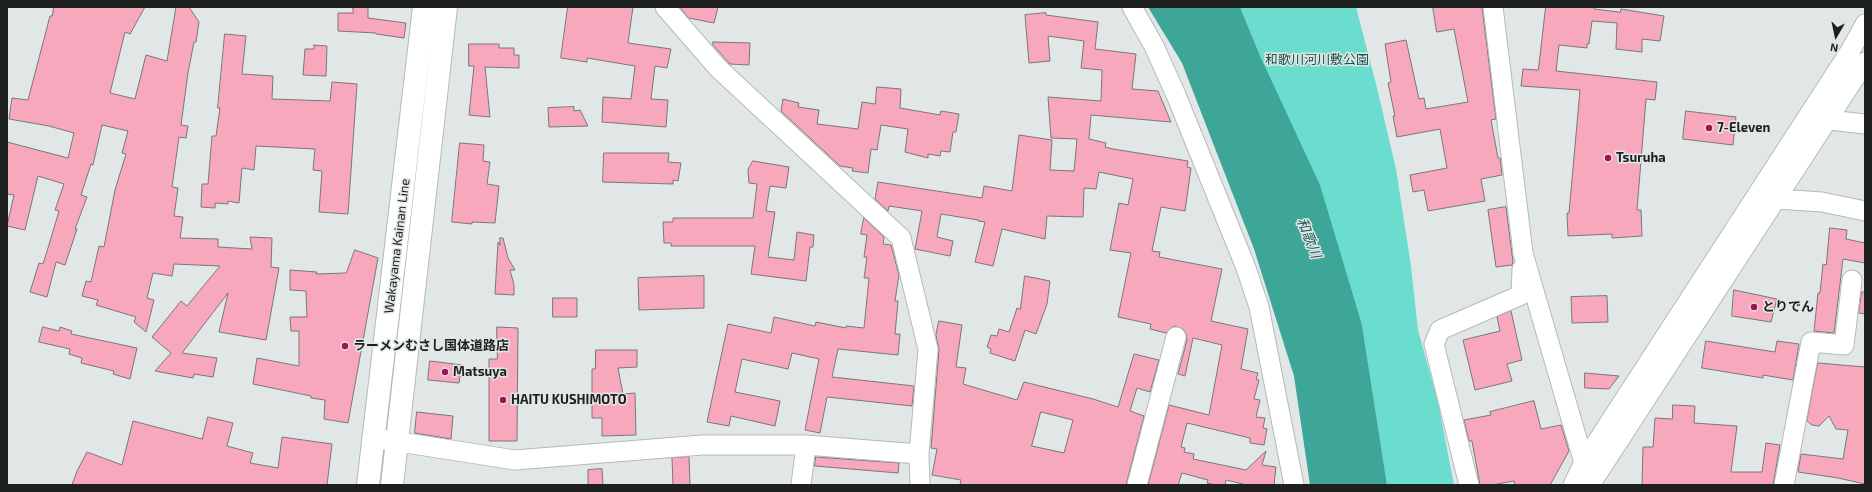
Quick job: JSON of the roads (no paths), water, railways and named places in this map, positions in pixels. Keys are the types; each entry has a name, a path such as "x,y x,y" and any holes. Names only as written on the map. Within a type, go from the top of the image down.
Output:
{"main road":[{"name":"Wakayama Kainan Line","path":"368,485 424,7"},
{"name":"Wakayama Kainan Line","path":"392,485 446,7"}],"street":[{"path":"665,7 718,68 901,238 928,349 920,454 920,485"},
{"path":"1132,7 1154,46 1246,268 1259,307 1294,485"},
{"path":"1493,7 1523,253 1590,485"},
{"path":"1573,485 1584,462 1849,53 1865,24"},
{"path":"1590,485 1829,120 1865,62"},
{"path":"1829,120 1865,124"},
{"path":"1777,199 1822,202 1865,211"},
{"path":"1469,485 1434,344 1440,330 1521,295 1523,253"},
{"path":"1784,485 1811,342 1844,345 1852,280"},
{"path":"1138,485 1176,337"},
{"path":"374,438 515,460 702,445 806,445 920,454"},
{"path":"801,485 806,445"}],"water":[{"name":"和歌川","path":"1148,7 1240,7 1261,58 1320,185 1362,325 1387,485 1310,485 1294,376 1254,249 1182,63"}],"place":[{"name":"7-Eleven","path":"1709,128"},
{"name":"Tsuruha","path":"1608,158"},
{"name":"とりでん","path":"1754,307"},
{"name":"ラーメンむさし国体道路店","path":"345,346"},
{"name":"Matsuya","path":"445,372"},
{"name":"HAITU KUSHIMOTO","path":"503,400"}],"park label":[{"name":"和歌川河川敷公園","path":"1317,60"}]}
